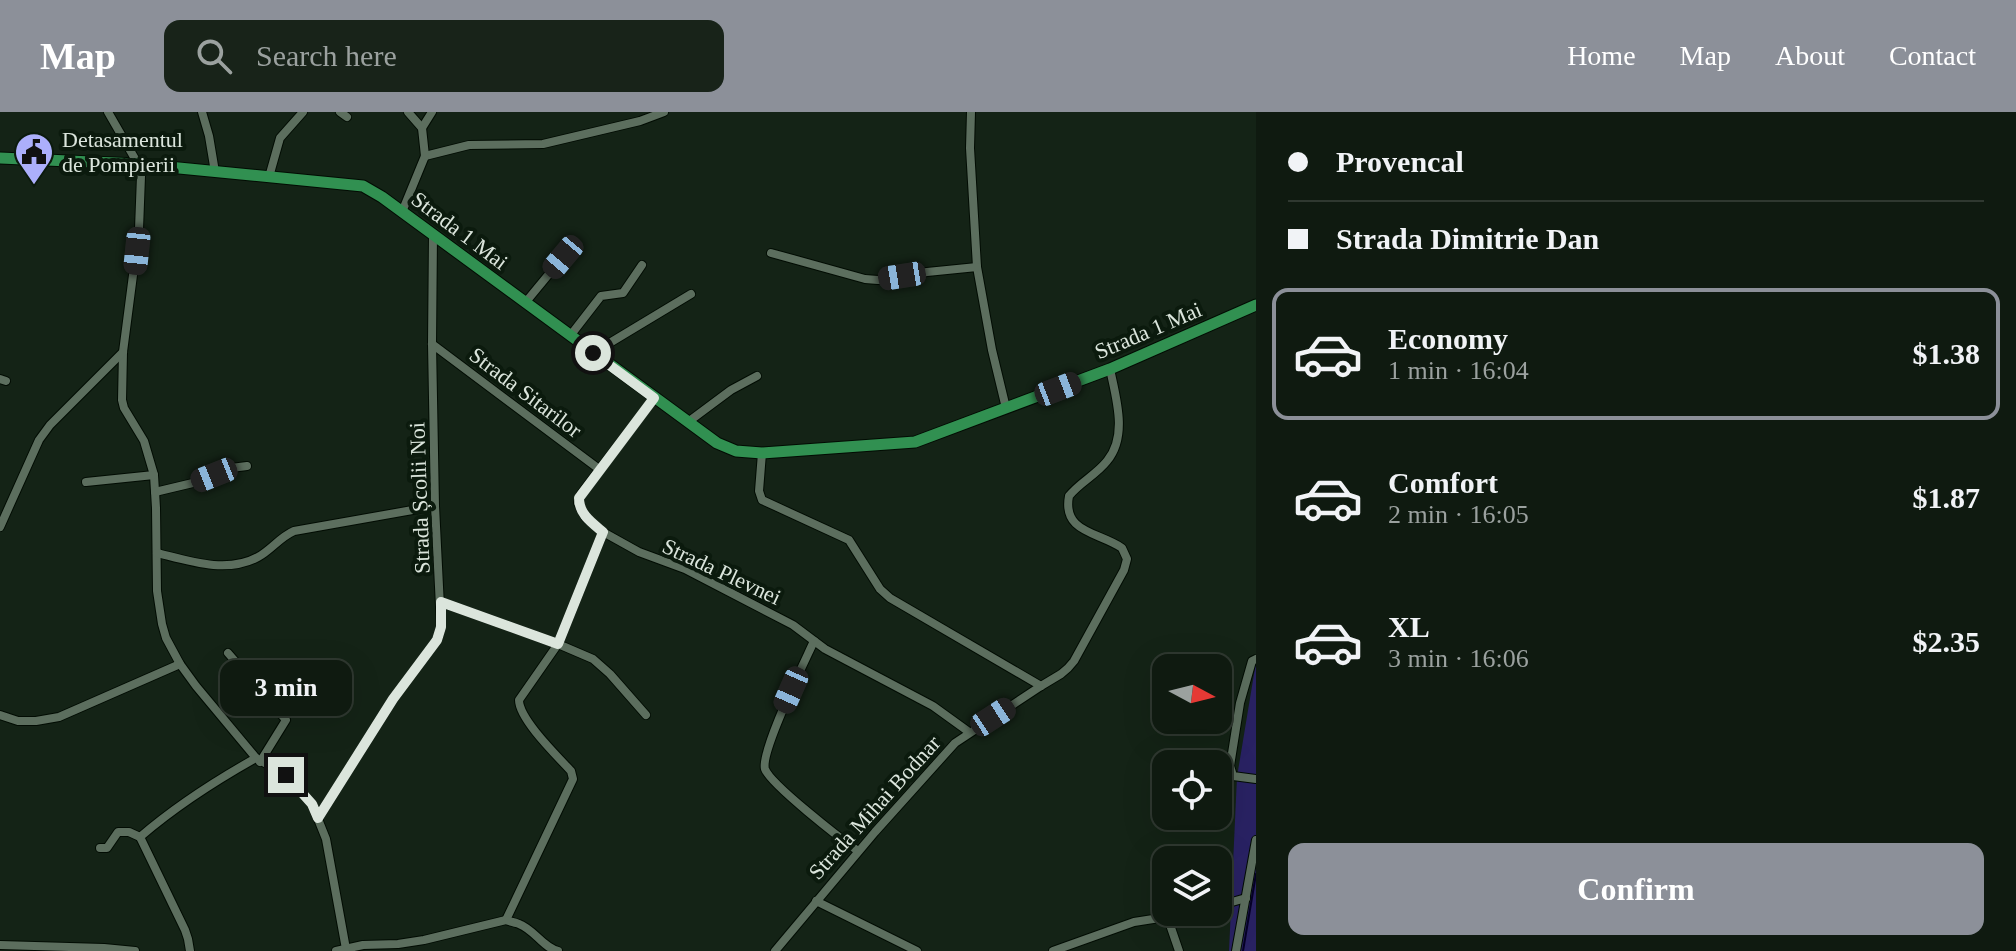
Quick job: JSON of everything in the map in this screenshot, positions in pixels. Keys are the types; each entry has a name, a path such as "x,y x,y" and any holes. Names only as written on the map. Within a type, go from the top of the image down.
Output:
{"main road":[{"name":"Strada 1 Mai","path":"0,158 138,164 371,189 654,398 717,443 736,451 762,453 915,442 1110,369 1256,305"}],"street":[{"path":"108,112 138,164 142,185 123,352 122,400 144,441 154,475 157,591 162,624 180,664 196,686 258,760 278,769 293,781 312,804 326,839 346,949"},
{"path":"202,112 215,172"},
{"path":"269,177 280,138 303,112"},
{"path":"402,212 425,156 422,128 408,112"},
{"path":"422,128 432,112"},
{"path":"425,156 469,145 543,144 640,121 664,112"},
{"path":"971,112 977,267 1006,408"},
{"name":"Strada Școlii Noi","path":"318,818 393,699 437,640 441,627 435,506 433,235"},
{"path":"771,253 878,280 977,267"},
{"path":"525,303 563,257"},
{"path":"570,336 601,296 623,293 642,265"},
{"path":"593,353 691,294"},
{"name":"Strada Sitarilor","path":"432,344 599,469"},
{"path":"0,527 39,440 50,425 123,352"},
{"name":"Strada Mihai Bodnar","path":"775,951 858,851 944,755 969,732 1061,674 1074,661 1124,570 1127,559 1122,548 1078,526 1071,521 1067,512 1069,496 1115,450 1119,431 1110,369"},
{"path":"688,422 731,390 757,376"},
{"name":"Strada Plevnei","path":"654,398 581,494 578,503 586,518 603,532 639,552 685,569 793,625 814,641 933,706 969,732"},
{"path":"762,453 759,491 762,500 849,540 880,589 890,598 1041,686"},
{"path":"155,492 197,482 231,468 247,466"},
{"path":"86,482 154,475"},
{"path":"157,553 211,565 235,565 260,556 284,535 294,531 435,506"},
{"path":"506,920 572,783 571,771 525,719 519,700 558,644 603,532"},
{"path":"441,602 593,659 646,715"},
{"path":"814,641 780,715 765,758 765,767 770,776 803,807 858,851"},
{"path":"140,837 171,810 217,780 258,760 286,720 228,653"},
{"path":"1256,659 1252,661 1240,703 1230,766 1233,776 1256,779"},
{"path":"0,715 18,721 59,717 180,664"},
{"path":"100,848 107,848 118,832 129,832 140,837 185,930 190,951"},
{"path":"1236,951 1256,840"},
{"path":"1232,902 1246,898"},
{"path":"816,901 917,951"},
{"path":"1053,951 1134,922 1152,919"},
{"path":"336,951 363,945 398,948 506,920 519,923 546,947 558,951"},
{"path":"1170,926 1179,951"},
{"path":"1,947 135,951"}],"shaded area":[{"path":"1256,662 1256,951 1229,951 1237,777"}],"waterway":[{"path":"1243,951 1256,874"}],"place":[{"name":"Detasamentul de Pompierii","path":"34,186"}],"route":[{"path":"286,775 312,804 318,818 393,699 437,640 441,627 441,602 558,644 603,532 586,518 578,503 579,498 654,398 593,353"}]}
